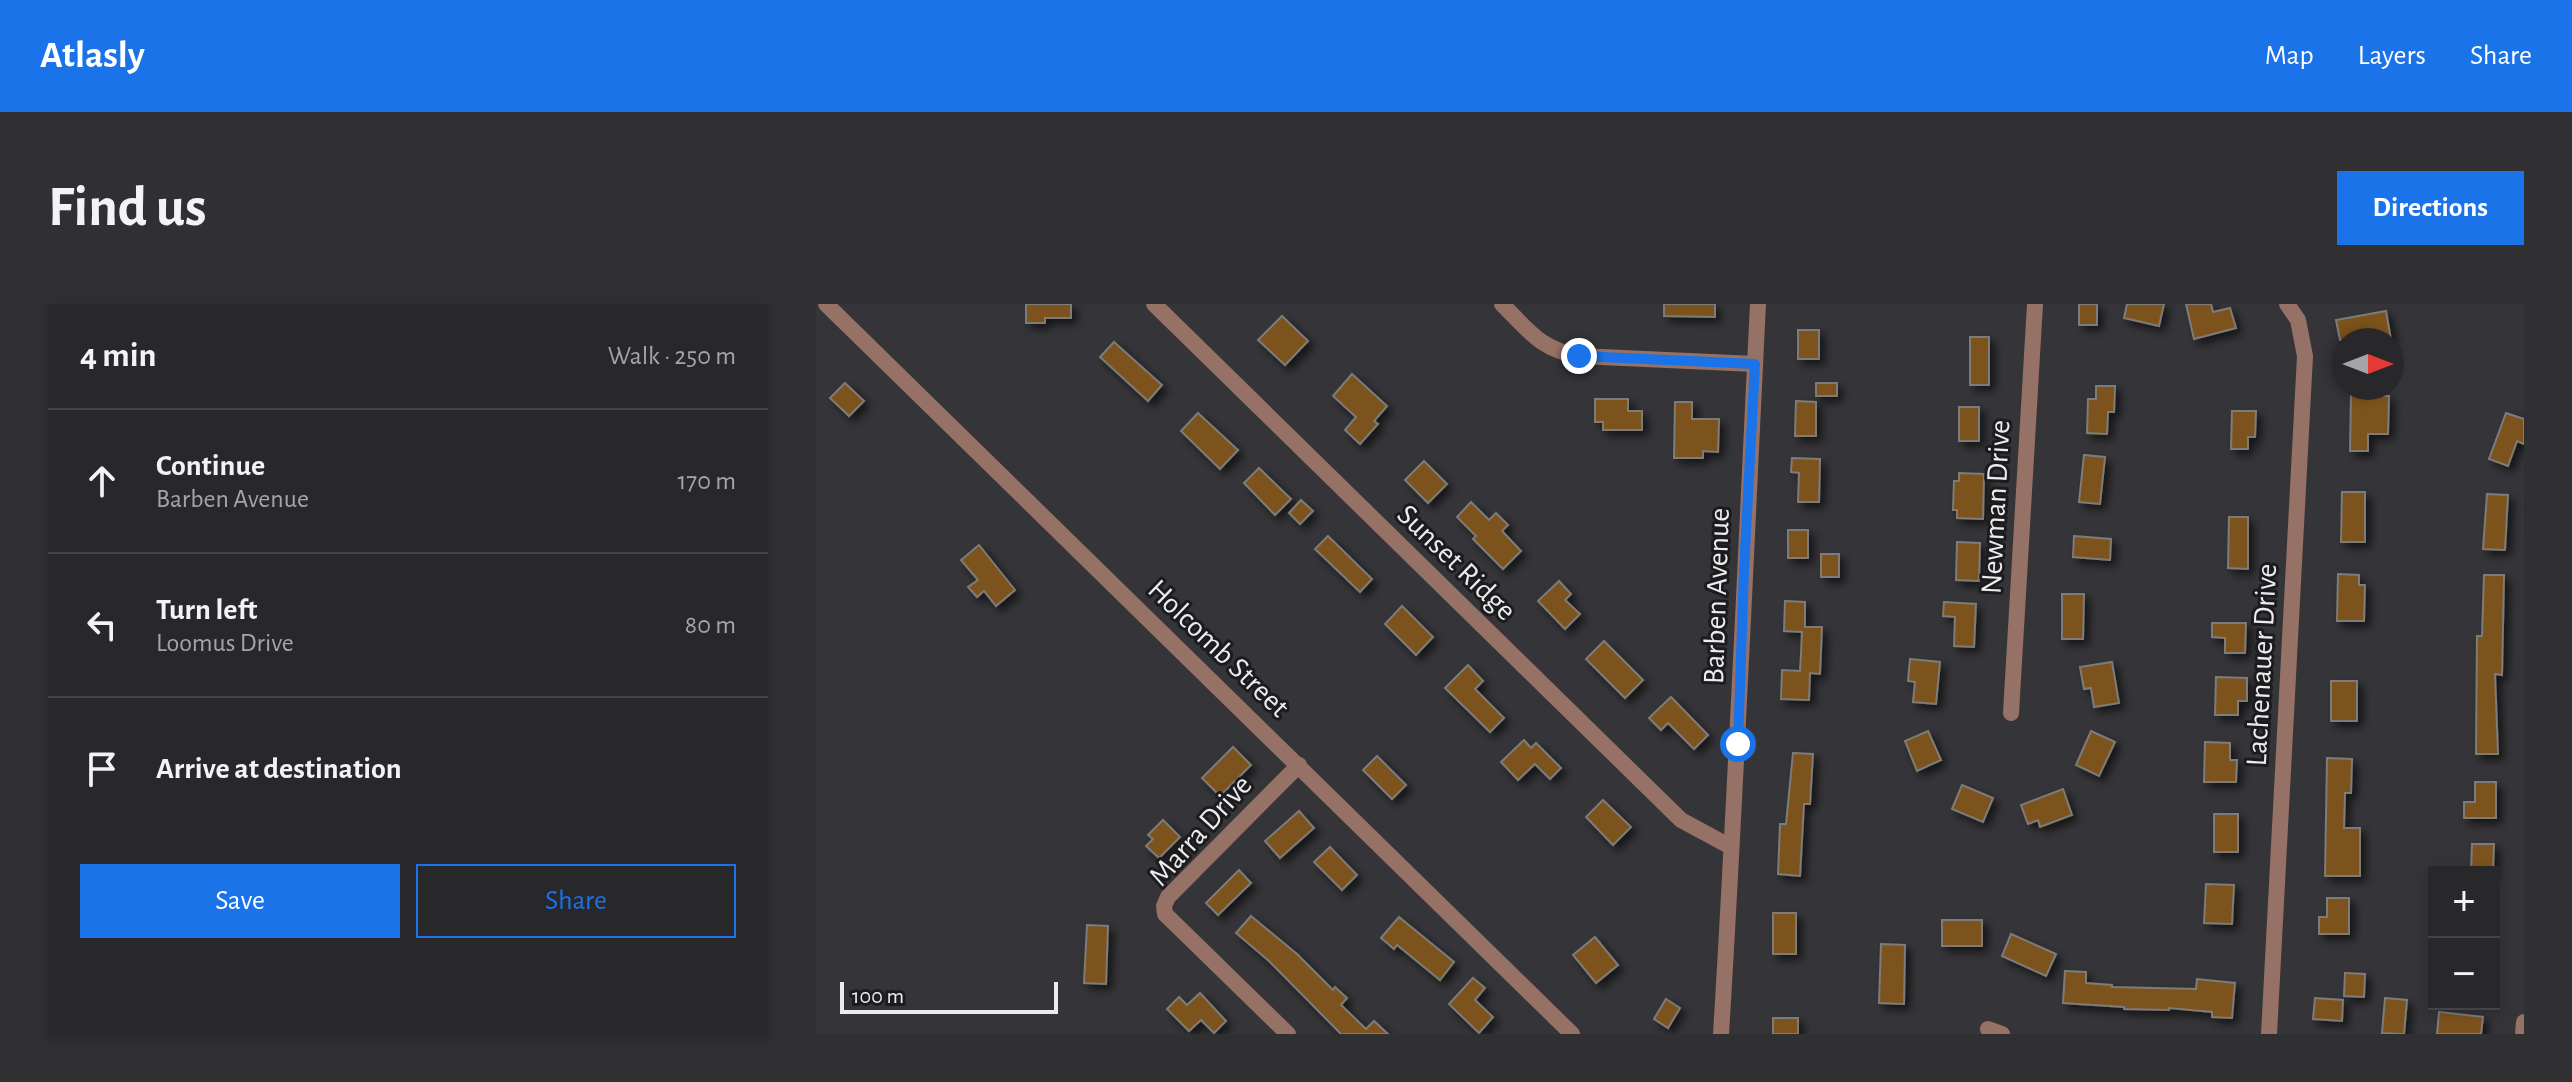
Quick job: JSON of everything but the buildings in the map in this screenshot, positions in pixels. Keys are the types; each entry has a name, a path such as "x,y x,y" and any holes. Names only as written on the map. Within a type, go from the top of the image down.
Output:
{"street":[{"name":"Holcomb Street","path":"826,304 1572,1034"},
{"name":"Sunset Ridge","path":"1154,304 1681,820 1731,847"},
{"path":"1502,304 1541,343 1557,352 1579,356 1755,364"},
{"name":"Barben Avenue","path":"1721,1034 1758,304"},
{"name":"Newman Drive","path":"2011,713 2035,304"},
{"name":"Lachenauer Drive","path":"2269,1034 2305,356 2298,320 2287,304"},
{"name":"Marra Drive","path":"1288,1034 1165,914 1164,906 1168,897 1299,765"},
{"path":"2523,1034 2524,1022"}],"route":[{"path":"1579,356 1755,364 1738,744"}]}
